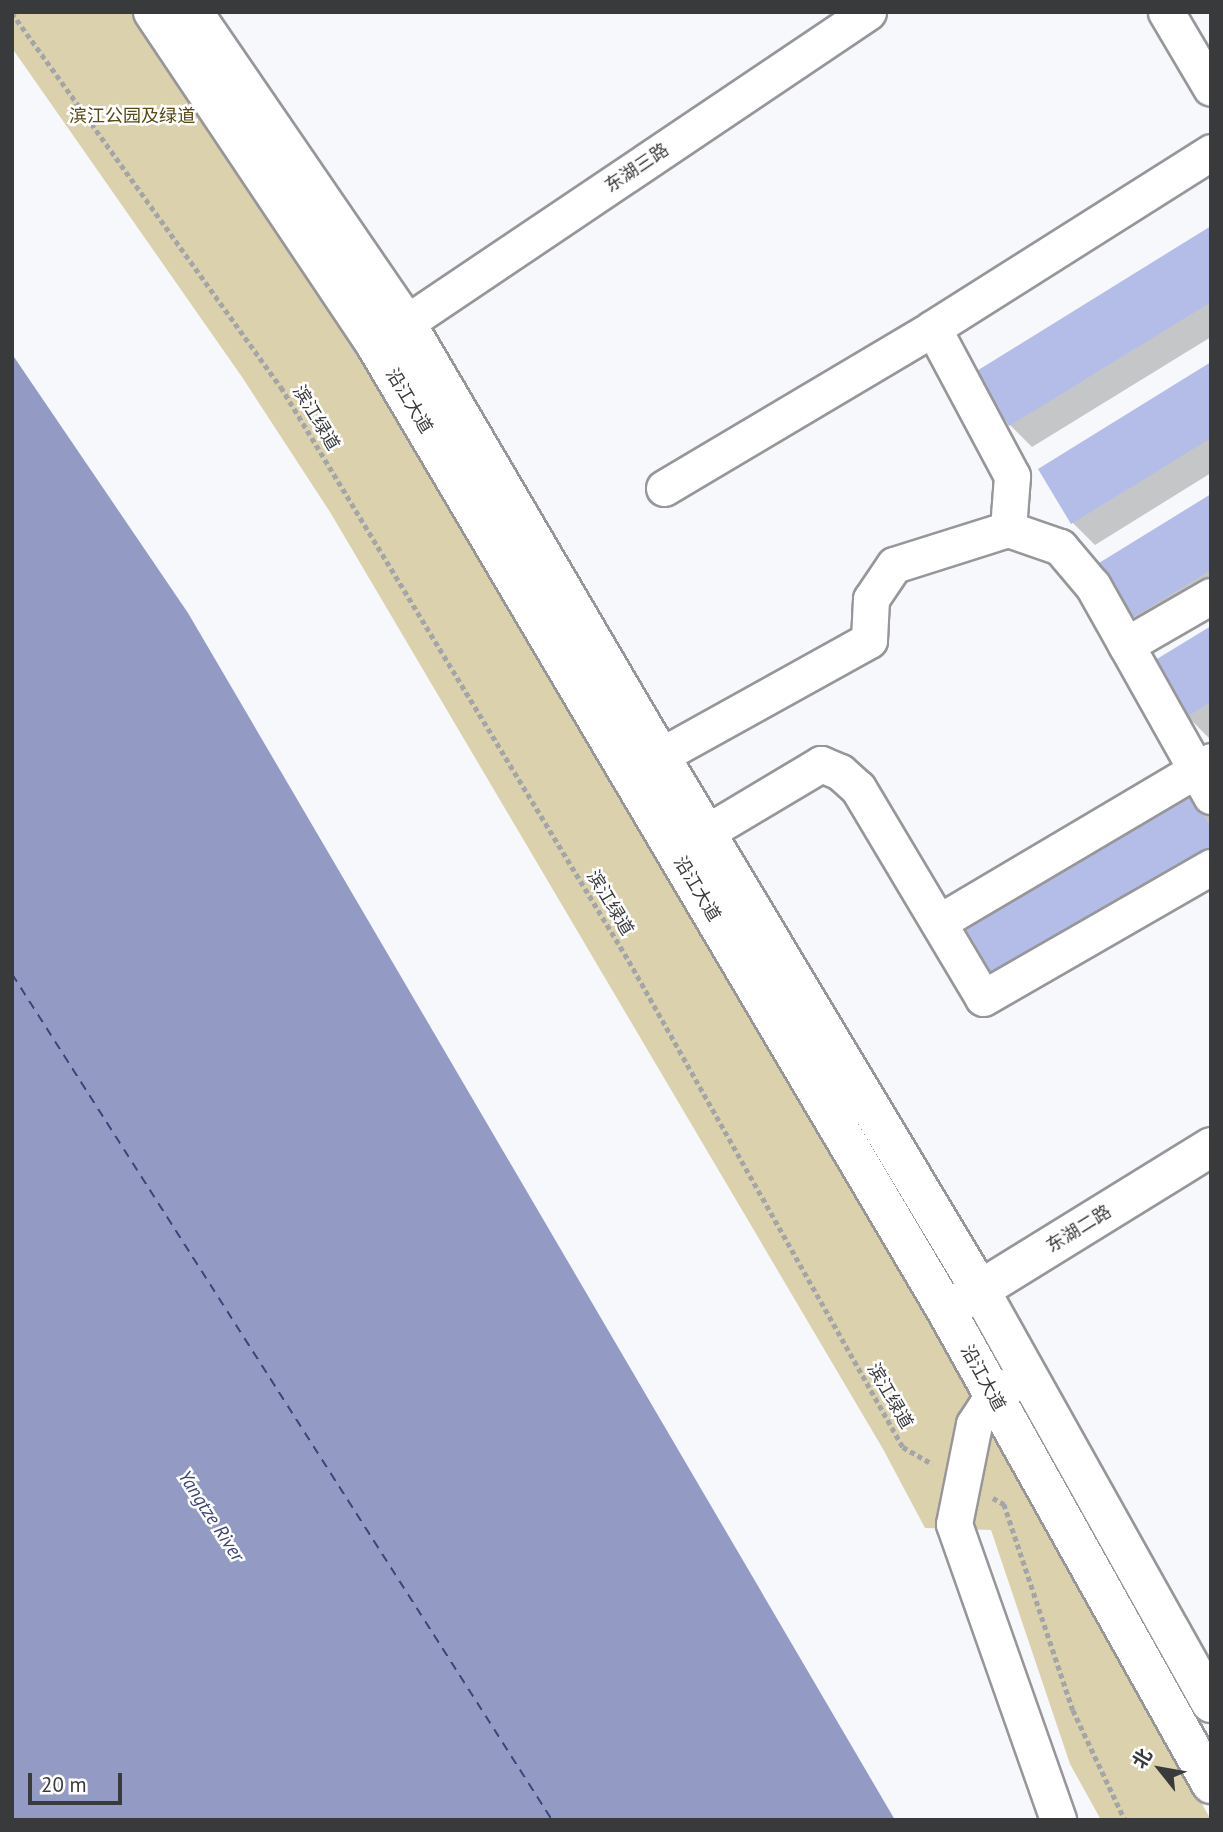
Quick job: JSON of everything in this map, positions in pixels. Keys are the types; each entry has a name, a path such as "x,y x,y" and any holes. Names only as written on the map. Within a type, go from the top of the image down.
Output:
{"main road":[{"name":"沿江大道","path":"153,12 374,342 946,1310 1211,1784"},
{"name":"沿江大道","path":"193,12 406,323 660,756 980,1290 1211,1703"},
{"name":"东湖二路","path":"946,1310 1211,1147"}],"street":[{"name":"东湖三路","path":"406,323 868,12"},
{"path":"1166,12 1211,88"},
{"path":"664,488 933,328 1211,152"},
{"path":"933,328 1012,476 1008,529"},
{"path":"660,756 869,640 871,599 894,565 1008,529 1060,548 1093,586 1206,776 939,922"},
{"path":"1126,645 1211,596"},
{"path":"707,832 821,764 840,772 858,788 983,999 1211,867"},
{"path":"1027,1376 993,1395 974,1424 954,1524 1058,1820"}],"path":[{"name":"滨江绿道","path":"12,13 281,387 629,961 903,1447 937,1466"},
{"path":"982,1492 1004,1504 1073,1710 1125,1820"}],"green space":[{"name":"滨江公园及绿道","path":"12,12 131,12 183,85 522,611 921,1302 1211,1820 1101,1820 1070,1764 991,1530 925,1528 883,1449 330,512 242,377 12,48"}],"water":[{"name":"Yangtze River","path":"12,354 188,613 895,1820 12,1820"}],"building":[{"path":"1211,226 1211,302 1009,426 975,372"},
{"path":"1211,362 1211,438 1071,524 1038,469"},
{"path":"1211,494 1211,570 1132,618 1099,563"},
{"path":"1211,626 1211,702 1186,717 1152,662"},
{"path":"1186,786 1211,828 1211,847 994,977 961,922"}],"ferry route":[{"path":"12,974 552,1820"}]}
